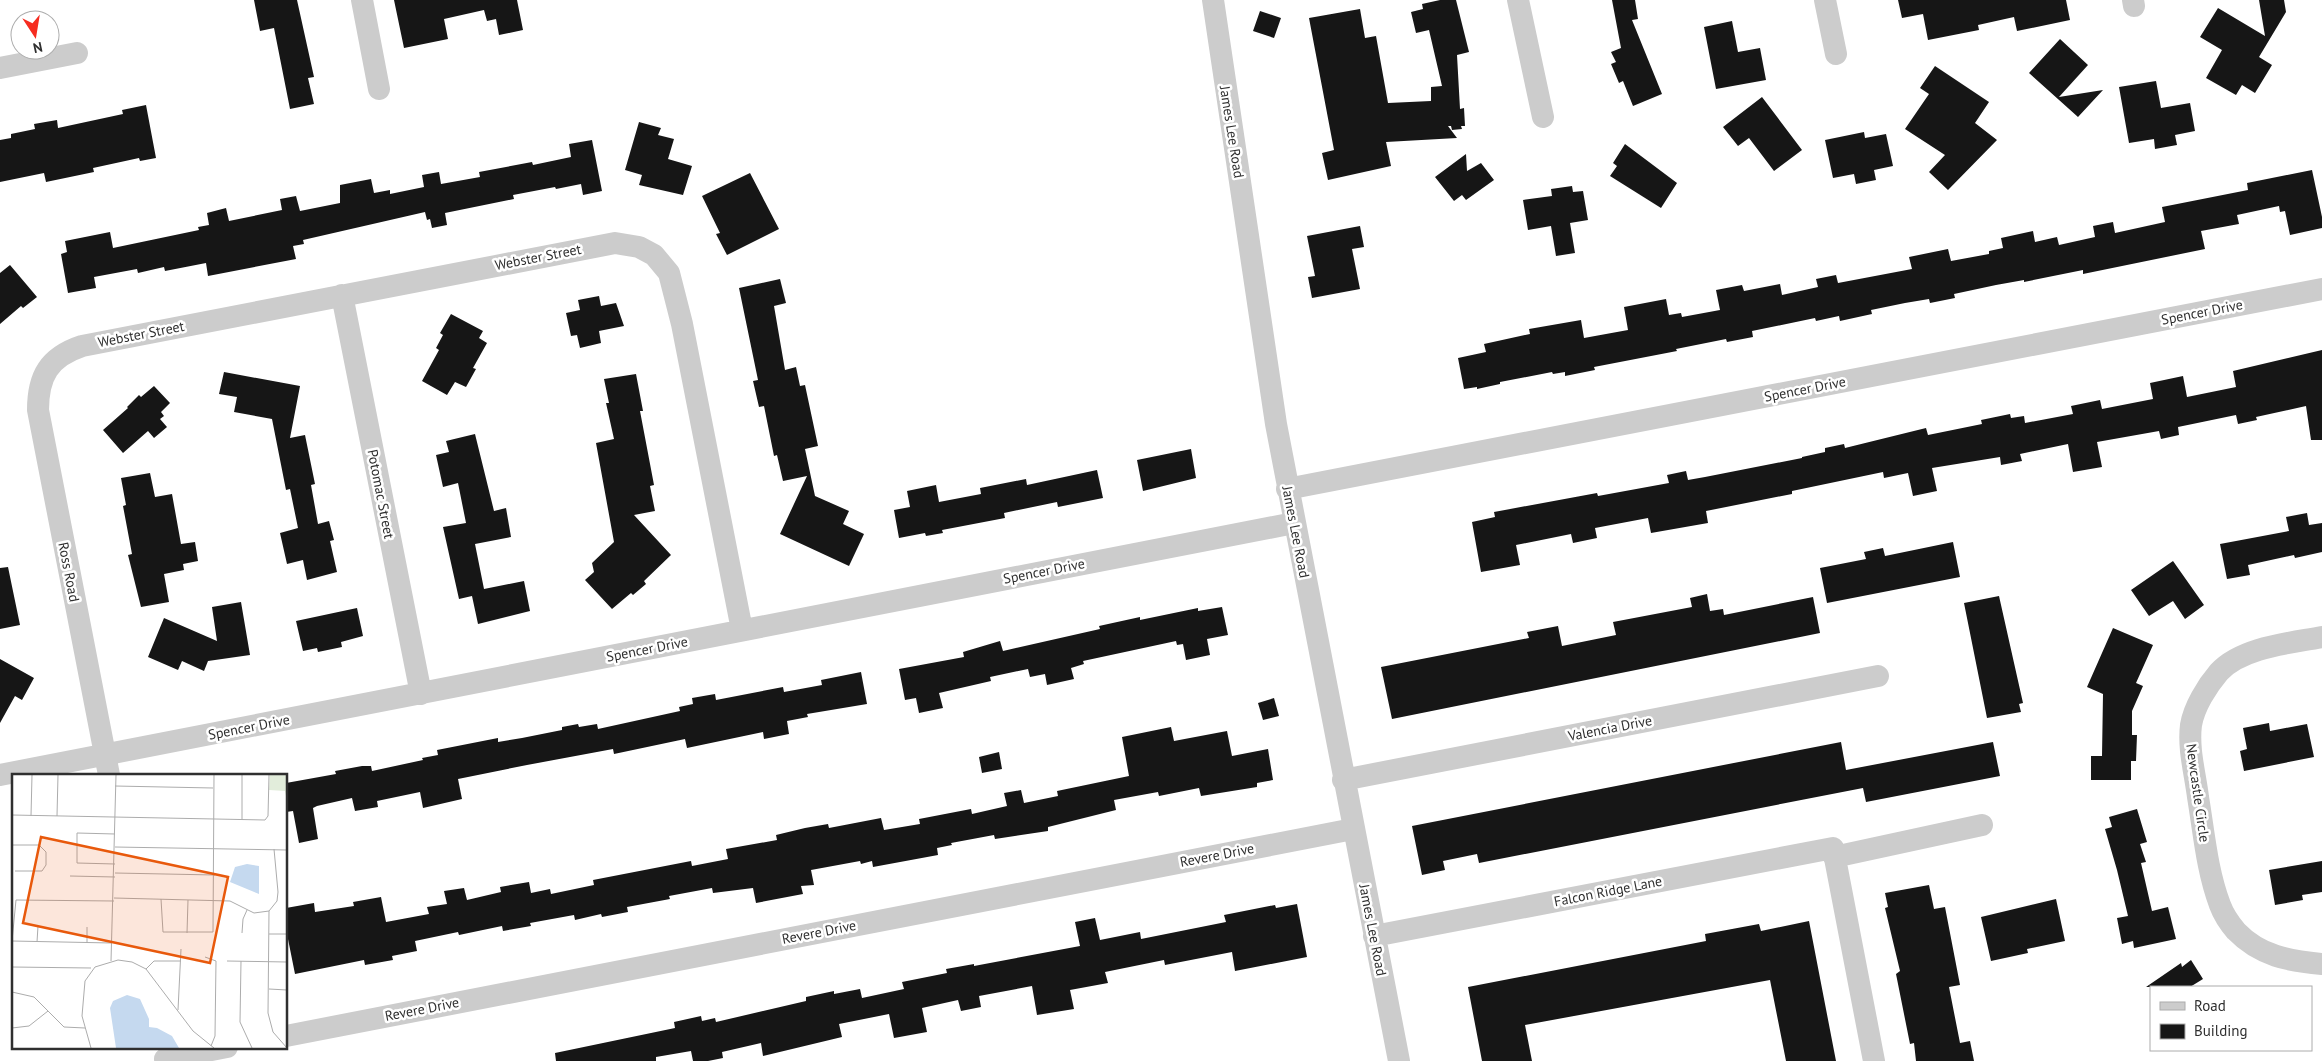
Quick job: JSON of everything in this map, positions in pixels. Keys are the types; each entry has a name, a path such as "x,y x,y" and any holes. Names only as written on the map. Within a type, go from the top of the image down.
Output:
{"street":[{"path":"362,0 379,89"},
{"name":"James Lee Road","path":"1213,0 1287,488 1352,829 1399,1061"},
{"path":"1518,0 1543,117"},
{"path":"1825,0 1836,54"},
{"path":"0,68 77,53"},
{"name":"Webster Street","path":"47,369 67,351 82,346 615,243 640,246 654,255 669,273 682,324 742,630"},
{"name":"Spencer Drive","path":"1287,488 2322,289"},
{"name":"Potomac Street","path":"342,295 421,694"},
{"name":"Ross Road","path":"47,369 42,378 38,395 38,410 107,765"},
{"name":"Spencer Drive","path":"0,775 107,765 421,694 1294,523"},
{"name":"Newcastle Circle","path":"2322,637 2264,647 2234,661 2220,671 2196,709 2191,723 2190,743 2208,859 2220,906 2236,930 2263,952 2286,960 2322,964"},
{"name":"Valencia Drive","path":"1343,780 1878,676"},
{"path":"1874,1061 1834,857 1982,825"},
{"name":"Revere Drive","path":"288,1036 1352,829"},
{"name":"Falcon Ridge Lane","path":"1374,936 1833,848 1834,857"},
{"path":"164,1056 220,1048"}],"building":[{"path":"254,0 297,0 314,77 308,78 314,104 290,109 274,28 260,31"},
{"path":"394,0 517,0 523,30 499,35 496,19 487,21 484,10 444,19 448,39 404,48"},
{"path":"1440,0 1456,0 1469,52 1457,55 1460,109 1464,108 1465,126 1461,126 1462,129 1452,130 1451,126 1448,126 1457,138 1386,142 1391,166 1328,180 1322,153 1334,150 1309,18 1360,9 1365,38 1376,36 1388,103 1431,101 1431,87 1442,86 1429,30 1416,33 1411,12 1423,9 1422,4"},
{"path":"1612,0 1635,0 1638,19 1632,20 1662,94 1633,106 1623,81 1619,83 1611,64 1616,62 1611,52 1621,48"},
{"path":"1898,0 2066,0 2070,20 2017,31 2014,17 1978,25 1979,30 1928,40 1923,14 1902,18"},
{"path":"2259,0 2284,0 2286,12 2259,57 2272,65 2255,93 2242,85 2236,95 2206,78 2222,50 2200,37 2218,8 2265,36"},
{"path":"1260,11 1281,18 1274,38 1253,31"},
{"path":"1732,21 1738,52 1760,48 1766,80 1716,89 1704,27"},
{"path":"2060,39 2088,65 2059,97 2103,90 2078,117 2029,73"},
{"path":"1935,66 1989,102 1975,123 1997,140 1948,190 1929,172 1945,155 1905,129 1929,94 1920,88"},
{"path":"2156,81 2161,108 2190,103 2195,131 2175,135 2177,145 2155,149 2154,139 2129,143 2119,87"},
{"path":"1762,97 1802,150 1774,171 1749,138 1738,146 1723,127"},
{"path":"146,105 156,158 140,161 139,158 93,168 94,172 46,182 44,173 0,182 0,140 11,138 11,134 35,129 34,124 57,120 58,128 123,114 122,110"},
{"path":"639,122 661,128 658,135 674,139 668,159 692,166 683,195 639,185 642,175 625,170"},
{"path":"1864,132 1865,138 1886,134 1893,166 1874,170 1876,180 1856,184 1854,174 1833,178 1825,140"},
{"path":"592,140 602,191 583,195 581,184 513,195 514,199 445,213 447,225 432,228 430,219 427,220 425,212 303,240 304,244 293,246 296,259 208,276 206,263 165,271 164,267 138,273 137,269 94,277 96,288 68,293 61,254 67,252 65,241 110,232 113,248 199,230 198,227 209,225 207,213 226,208 229,221 282,210 280,199 296,196 300,211 340,203 340,185 371,179 374,193 390,190 390,194 424,187 422,175 439,172 441,184 480,177 479,172 532,162 533,165 571,157 569,144"},
{"path":"1625,144 1677,183 1661,208 1610,176 1617,166 1613,163"},
{"path":"1466,154 1467,171 1481,163 1494,180 1466,200 1462,195 1454,201 1435,177"},
{"path":"2312,170 2322,217 2322,228 2290,235 2285,211 2280,212 2279,206 2237,215 2239,224 2201,231 2205,249 2083,274 2083,270 2024,282 2024,280 1996,285 1954,294 1955,298 1930,303 1929,299 1871,310 1872,314 1840,321 1839,316 1816,321 1815,318 1752,331 1753,337 1727,342 1726,339 1676,349 1677,351 1594,367 1595,370 1565,376 1565,372 1553,374 1552,372 1500,382 1500,384 1477,389 1477,387 1464,389 1458,358 1486,352 1484,344 1530,334 1529,329 1581,320 1584,338 1628,330 1624,307 1666,299 1669,315 1681,313 1682,317 1720,310 1716,290 1742,285 1744,291 1780,284 1782,295 1818,287 1816,279 1836,275 1838,283 1912,269 1909,257 1948,249 1951,261 1989,254 1989,251 2003,248 2001,238 2033,231 2035,242 2057,237 2059,245 2095,237 2093,226 2113,222 2115,233 2165,222 2162,207 2248,190 2247,183"},
{"path":"750,173 779,229 727,255 716,234 720,233 702,196"},
{"path":"1572,186 1573,192 1583,191 1588,220 1570,223 1575,253 1556,256 1551,226 1528,230 1523,200 1552,196 1551,189"},
{"path":"1360,226 1364,247 1352,249 1360,289 1312,298 1308,277 1315,276 1307,236"},
{"path":"10,265 37,297 23,308 21,306 0,324 0,273"},
{"path":"780,279 786,303 774,306 785,370 796,367 800,386 805,385 818,446 805,449 815,496 849,511 843,524 864,534 849,566 780,534 807,476 783,481 777,455 774,456 764,406 759,407 753,381 758,380 739,288"},
{"path":"599,296 601,306 616,303 624,326 599,331 601,343 580,348 577,335 571,336 566,313 580,310 578,300"},
{"path":"451,314 483,331 479,338 487,343 473,368 476,369 466,387 455,382 447,395 422,381 439,350 436,348 443,335 440,333"},
{"path":"2322,350 2322,440 2311,440 2306,406 2256,417 2257,420 2238,424 2236,415 2178,427 2179,435 2161,439 2159,431 2097,442 2102,467 2073,472 2068,444 2020,454 2022,461 2001,465 2000,457 1932,468 1937,491 1913,496 1908,473 1884,478 1883,472 1792,491 1792,494 1706,511 1708,523 1651,533 1648,518 1595,528 1597,538 1573,543 1571,534 1516,545 1520,565 1481,572 1472,522 1495,517 1494,512 1597,493 1598,496 1669,483 1667,475 1686,471 1688,480 1705,477 1802,458 1825,452 1825,448 1844,444 1845,448 1926,428 1928,435 1982,424 1981,420 2010,414 2011,418 2024,416 2025,423 2073,414 2071,406 2100,400 2102,409 2153,399 2150,383 2183,376 2187,397 2236,387 2233,371"},
{"path":"224,372 300,386 290,438 305,435 315,484 311,485 318,524 329,521 334,540 330,541 337,572 307,580 303,560 287,564 280,533 298,528 290,489 286,490 272,419 234,412 237,397 219,394"},
{"path":"636,374 643,411 640,411 654,485 650,486 655,511 634,515 671,555 644,581 646,584 633,595 631,593 612,609 585,580 594,572 592,563 614,542 596,443 614,439 606,403 609,403 604,379"},
{"path":"154,386 170,403 161,412 164,416 160,419 167,427 154,438 148,431 123,453 103,430 128,408 139,395 141,397"},
{"path":"475,434 494,511 506,508 511,537 475,544 484,589 524,581 530,611 478,624 472,596 459,599 443,527 466,523 458,483 443,487 436,455 449,452 446,441"},
{"path":"1191,449 1196,478 1143,491 1137,460"},
{"path":"1097,470 1103,498 1058,507 1057,502 1004,513 1005,518 942,530 943,533 926,536 925,533 899,538 894,510 910,507 907,491 936,485 939,502 981,494 980,488 1026,479 1027,485"},
{"path":"150,473 155,497 172,494 181,544 195,542 198,561 183,564 184,570 164,574 169,602 141,607 128,555 132,554 123,506 126,505 121,478"},
{"path":"2307,513 2309,525 2322,523 2322,552 2295,558 2294,555 2248,565 2250,575 2227,579 2220,544 2289,531 2286,517"},
{"path":"1953,542 1960,577 1827,603 1820,568 1866,559 1864,552 1883,548 1885,556"},
{"path":"2173,561 2204,605 2185,619 2173,601 2149,616 2131,590"},
{"path":"8,567 20,625 0,629 0,568"},
{"path":"1707,594 1710,611 1723,609 1724,615 1813,597 1820,633 1392,719 1381,667 1529,638 1527,632 1558,626 1562,646 1616,635 1613,622 1692,607 1690,598"},
{"path":"1999,596 2023,703 2019,704 2021,712 1987,718 1964,603"},
{"path":"241,602 250,655 208,661 204,671 182,661 178,670 148,657 164,618 217,641 212,607"},
{"path":"1222,607 1228,635 1207,639 1210,655 1186,660 1183,644 1177,645 1176,641 1083,661 1084,664 1071,668 1074,679 1047,685 1045,674 1030,677 1028,669 990,677 991,681 939,693 943,708 919,713 916,698 905,700 899,669 964,657 963,652 1000,641 1003,651 1100,629 1099,626 1140,617 1140,620 1198,608 1198,611"},
{"path":"357,608 363,636 341,642 342,647 318,652 317,648 303,651 296,621"},
{"path":"2113,628 2153,645 2136,683 2143,686 2132,711 2132,735 2137,735 2136,761 2131,761 2131,780 2091,780 2091,756 2102,756 2103,694 2087,687"},
{"path":"0,659 34,678 22,700 15,696 0,723"},
{"path":"861,672 867,704 807,714 808,717 787,721 789,734 764,739 763,732 687,748 685,739 614,754 613,749 458,779 462,799 423,808 420,792 377,801 378,807 355,811 352,798 317,806 313,808 318,839 299,843 293,811 288,812 288,783 336,774 335,771 371,766 372,771 423,760 422,758 438,755 437,750 498,738 498,742 522,738 562,730 562,727 578,724 579,727 597,724 598,729 680,711 679,707 693,704 692,698 715,694 716,700 783,687 784,692 822,685 821,680"},
{"path":"1274,698 1279,716 1263,720 1258,703"},
{"path":"2269,723 2270,731 2307,724 2314,757 2244,771 2240,751 2247,749 2243,728"},
{"path":"1171,727 1174,741 1227,731 1232,756 1268,749 1273,780 1257,783 1257,787 1201,796 1199,788 1159,796 1158,792 1114,800 1116,810 1048,827 1048,831 995,839 994,835 951,843 952,845 937,848 938,855 873,867 872,861 861,864 860,861 811,870 814,885 801,886 803,894 756,903 753,888 713,893 712,888 669,896 670,899 627,907 628,912 602,917 601,914 575,920 574,915 530,923 531,926 503,931 502,926 459,935 458,932 415,941 417,951 392,956 393,960 365,965 364,960 295,974 288,939 288,908 314,903 315,912 354,906 353,902 381,897 386,922 429,914 427,907 447,904 444,891 464,888 467,900 501,892 500,887 529,882 531,893 550,889 551,894 594,885 593,880 691,861 692,866 728,859 726,849 777,840 776,835 805,828 828,824 829,828 881,818 884,830 920,824 919,819 971,809 972,814 1007,806 1004,793 1021,790 1024,803 1058,796 1057,791 1129,776 1122,737"},
{"path":"1841,742 1846,770 1993,742 2000,776 1866,802 1863,788 1479,863 1477,854 1443,861 1445,870 1422,875 1412,826"},
{"path":"999,752 1002,769 982,773 979,757"},
{"path":"2137,809 2147,842 2140,844 2146,862 2141,863 2152,911 2168,907 2176,939 2134,948 2133,941 2122,944 2117,918 2128,916 2105,829 2112,827 2109,817"},
{"path":"2322,861 2322,892 2302,895 2303,900 2275,905 2269,870"},
{"path":"1929,885 1934,909 1945,907 1960,985 1949,987 1960,1043 1970,1041 1974,1061 1916,1061 1914,1043 1910,1044 1896,974 1900,971 1885,908 1888,907 1885,893"},
{"path":"2056,899 2065,941 2027,949 2028,953 1991,961 1981,917"},
{"path":"1297,904 1307,957 1235,971 1232,952 1165,965 1164,960 1105,972 1108,983 1070,990 1074,1009 1037,1015 1032,986 979,996 981,1007 961,1011 958,1000 922,1008 927,1032 894,1038 889,1014 839,1024 842,1037 763,1056 761,1043 722,1052 723,1058 708,1061 693,1061 691,1051 656,1057 656,1061 556,1061 555,1053 675,1028 674,1022 701,1016 702,1021 715,1018 716,1022 806,1001 806,997 834,991 834,994 860,989 862,998 904,989 902,982 947,973 946,969 974,964 974,966 1080,946 1075,922 1095,918 1100,940 1140,932 1141,939 1226,922 1224,915 1275,905 1276,908"},
{"path":"1809,921 1836,1061 1786,1061 1770,980 1525,1025 1532,1061 1482,1061 1468,987 1706,941 1705,934 1759,924 1761,931"},
{"path":"2191,960 2203,979 2192,986 2146,987 2181,963 2182,967"}]}
